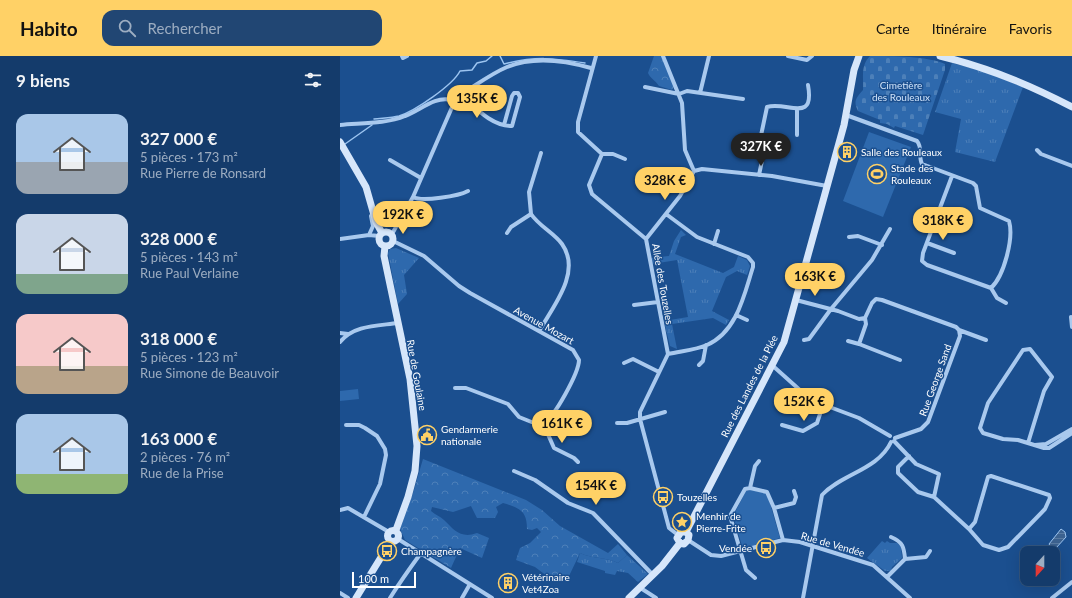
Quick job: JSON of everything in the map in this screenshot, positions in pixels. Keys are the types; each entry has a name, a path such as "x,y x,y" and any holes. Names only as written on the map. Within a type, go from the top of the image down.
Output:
{"street":[{"path":"402,56 403,58 408,56"},
{"path":"596,56 591,68 578,122 578,132 602,154 614,154 625,159"},
{"path":"663,56 682,103 686,150 694,171"},
{"path":"700,93 708,56"},
{"path":"788,56 807,60 812,56"},
{"name":"Rue des Landes de la Plée","path":"686,532 773,366 784,342 828,186 846,115 854,70 859,56"},
{"path":"940,56 954,58 1003,75 1072,107"},
{"path":"340,125 394,119 405,116 437,101 451,100 506,67 528,60 538,59 558,61 591,68"},
{"path":"759,174 763,156 759,145 767,107 774,105 797,109 804,108 808,104 810,94 808,85"},
{"path":"645,87 678,94 687,91 743,99"},
{"path":"461,95 485,115 504,125 512,126 520,97 518,94 514,93 512,96 504,125"},
{"path":"340,142 364,182 381,234 380,242 385,246 389,246 413,197 453,105 451,100"},
{"path":"797,109 797,135"},
{"path":"846,115 917,141 921,147 920,159 922,164 976,186 980,208 1009,221 1010,235 1004,267 991,288"},
{"path":"1037,150 1041,154 1072,166"},
{"path":"539,331 566,283 570,266 569,258 561,243 531,214 529,192 541,153"},
{"name":"Allée des Touzelles","path":"602,154 589,185 589,190 646,239 668,354"},
{"path":"390,160 421,178"},
{"path":"646,239 680,196 694,171 702,168 759,174 828,186"},
{"path":"952,176 922,258 924,264 991,288 1000,301 1006,302"},
{"path":"413,197 419,200 461,195 468,191"},
{"path":"369,235 373,226 370,212 372,203"},
{"path":"507,233 511,228 531,214"},
{"path":"666,214 697,237 748,257 753,263 753,267 736,315 727,330 706,346 668,354 640,412 640,419 669,528 678,534"},
{"path":"804,340 809,339 882,245 890,229"},
{"path":"714,244 718,231"},
{"path":"340,239 388,232 392,238"},
{"path":"849,237 858,236 882,245"},
{"name":"Avenue Mozart","path":"392,238 424,256 459,286 573,350 579,360 577,372 552,416 543,423"},
{"path":"927,243 954,253"},
{"name":"Rue de Goulaine","path":"385,246 384,256 410,379 417,446 416,465 410,490 392,531"},
{"path":"859,344 866,324 865,318 876,299 956,327 986,340"},
{"path":"796,300 831,309 859,319 865,318"},
{"path":"634,305 639,306 658,302"},
{"path":"736,315 747,320"},
{"path":"1072,318 1072,327"},
{"path":"340,342 348,334 361,328 398,323"},
{"name":"Rue George Sand","path":"893,440 925,426 928,422 960,336 960,330"},
{"path":"340,333 348,334"},
{"path":"848,341 900,360"},
{"path":"699,365 706,351 706,346"},
{"path":"1028,443 1043,395 1052,377 1030,350 1026,349 1023,350 988,403 980,428 983,433 1003,439 1018,440 1041,448 1049,448 1072,433"},
{"path":"624,363 633,359 659,372"},
{"path":"773,366 804,395 823,405 859,418 890,436 889,440 893,440 922,468 939,474 934,497"},
{"path":"455,388 466,388 508,404 519,417 534,423 543,423 554,448 574,458 578,462"},
{"path":"782,425 803,431 817,423 823,405"},
{"path":"617,423 627,423 665,412"},
{"path":"346,425 358,425 365,428 376,436 385,449 386,455 380,484 364,517"},
{"path":"1035,445 1051,442 1072,429"},
{"path":"803,598 822,495 828,489 858,473 882,456 893,440"},
{"path":"909,456 898,467 898,472 918,492 934,497 969,529 983,545 1003,550 1008,547 1045,508 1050,498 1049,495 991,476 988,477 975,522 969,529"},
{"path":"755,578 746,570 730,516 742,493 750,488 755,466 759,461"},
{"path":"514,471 535,480 568,503 592,513 653,575"},
{"path":"750,488 767,492 774,508 783,540"},
{"path":"774,508 794,502 796,497 794,491"},
{"path":"340,510 348,508 392,531 399,533 398,539"},
{"path":"391,541 388,538 392,531"},
{"path":"630,598 639,587 653,575 680,543 684,544 688,540 689,537 686,532 681,532 678,534"},
{"path":"678,534 677,538 680,543"},
{"path":"891,537 898,540 904,546 905,559"},
{"path":"356,598 391,541 398,539"},
{"path":"398,539 492,598"},
{"name":"Rue de Vendée","path":"688,540 711,555 721,556 783,540 813,545 863,560 873,565 910,598"},
{"path":"887,577 905,559 926,557 930,551"},
{"path":"390,598 403,576 412,567 421,553"},
{"path":"1052,598 1072,582"},
{"path":"462,598 470,584"},
{"path":"639,587 656,598"},
{"path":"340,593 348,598"}],"green space":[{"path":"654,56 662,56 674,87 672,90 659,86 649,75 648,73"},
{"name":"Cimetière des Rouleaux","path":"870,56 899,56 929,59 945,64 945,70 923,135 880,123 880,120 858,111 856,100 863,90 863,72 865,64"},
{"path":"952,63 983,71 1023,87 995,162 955,152 961,119 935,112"},
{"name":"Stade des Rouleaux","path":"869,132 911,147 883,217 843,201"},
{"path":"681,230 686,235 681,237 675,254 723,273 734,267 738,256 747,260 750,266 747,275 737,271 726,277 712,311 729,320 726,325 713,318 672,324 677,349 670,346 664,321 688,317 677,260 652,264 651,258 669,256 674,241"},
{"path":"396,248 419,258 404,275 407,294 398,304 388,253 390,249"},
{"path":"358,389 359,399 340,401 340,391"},
{"path":"423,459 526,500 542,510 560,526 608,553 618,544 627,555 618,563 580,553 569,576 555,582 535,567 516,560 520,548 530,543 541,532 537,528 532,530 527,529 526,518 518,509 503,503 496,507 498,512 495,518 477,518 471,506 453,512 432,507 431,511 434,514 458,532 466,535 477,533 489,538 482,558 460,548 451,568 405,540 400,529"},
{"path":"751,490 767,493 780,538 745,548 742,546 733,516 746,491"},
{"path":"882,541 885,543 887,541 890,543 897,543 901,546 902,558 892,567 891,571 885,571 867,558"},
{"path":"580,553 618,563 627,555 648,574 638,582 628,573 617,571 615,575 605,573 605,571 577,562"}],"shaded area":[{"path":"1061,529 1065,532 1066,537 1058,546 1050,546 1049,544"}],"waterway":[{"path":"374,119 399,116 414,109 442,90 456,77 460,71 472,70 477,63 486,61 492,56"},
{"path":"500,56 504,64 515,61 535,59 563,60 585,63"},
{"path":"345,144 372,125"}],"place":[{"name":"Salle des Rouleaux","path":"847,152"},
{"name":"Stade des Rouleaux","path":"877,174"},
{"name":"Gendarmerie nationale","path":"427,435"},
{"name":"Touzelles","path":"663,497"},
{"name":"Menhir de Pierre-Frite","path":"682,522"},
{"name":"Vendée","path":"766,548"},
{"name":"Champagnère","path":"387,551"},
{"name":"Vétérinaire Vet4Zoa","path":"508,583"}]}
